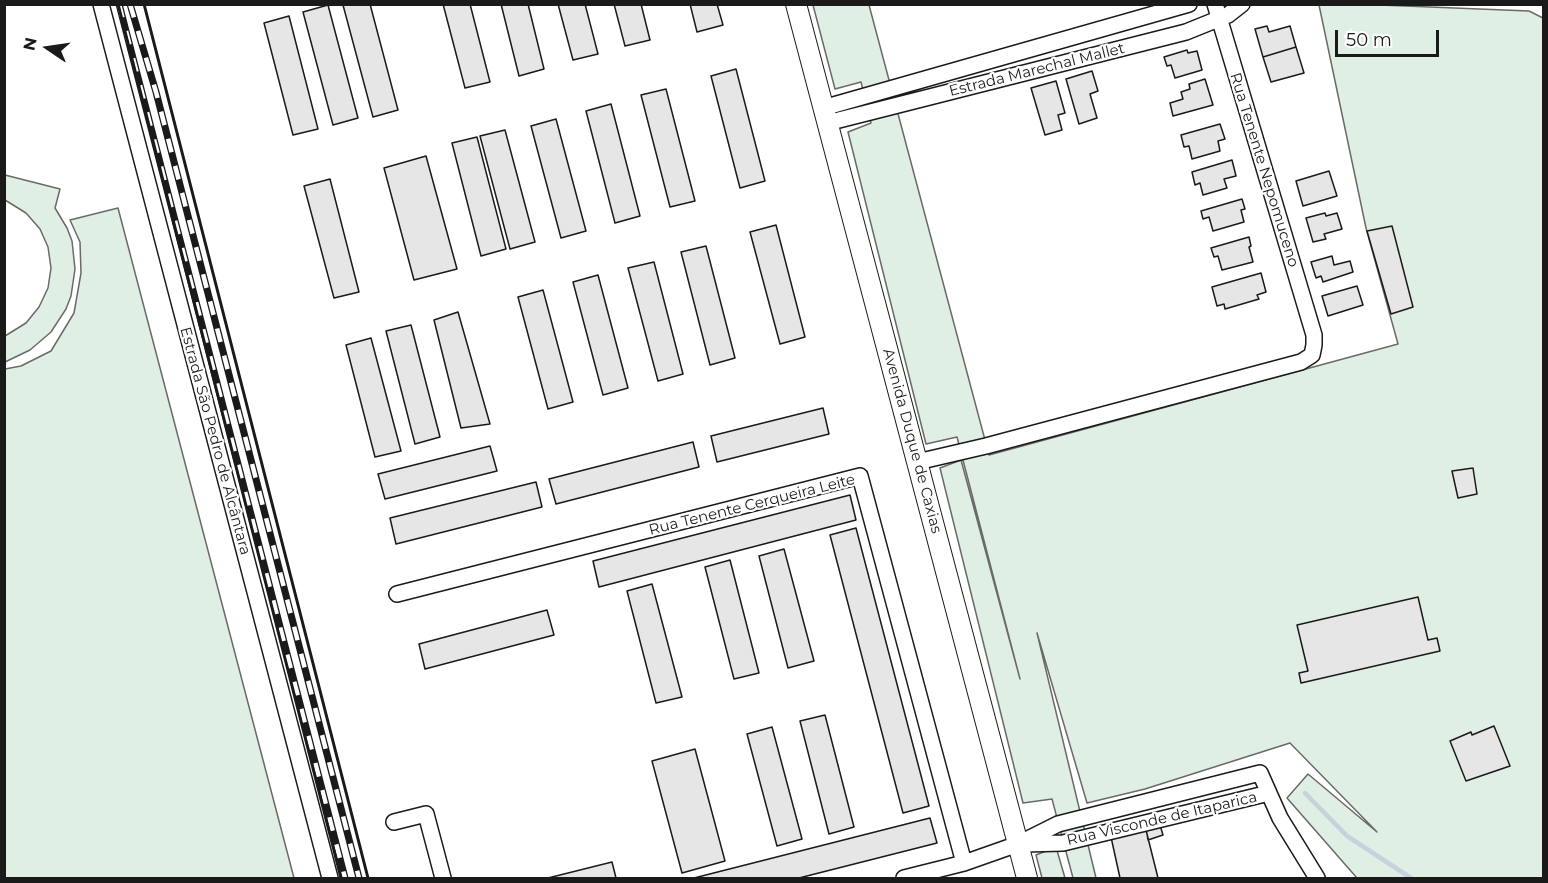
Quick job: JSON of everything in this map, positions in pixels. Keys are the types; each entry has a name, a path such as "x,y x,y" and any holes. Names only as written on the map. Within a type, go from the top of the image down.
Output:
{"main road":[{"name":"Avenida Duque de Caxias","path":"796,4 1027,879"}],"street":[{"name":"Estrada São Pedro de Alcântara","path":"101,4 330,879"},
{"name":"Estrada Marechal Mallet","path":"825,116 1046,45 1189,4"},
{"name":"Estrada Marechal Mallet","path":"825,116 1050,67 1186,32 1217,12 1228,15 1242,4"},
{"name":"Rua Tenente Nepomuceno","path":"917,462 986,446 1301,362 1312,355 1314,335 1217,12"},
{"path":"1046,45 1050,67"},
{"name":"Rua Tenente Cerqueira Leite","path":"397,594 860,476 964,863"},
{"name":"Rua Visconde de Itaparica","path":"904,879 964,863 1018,844 1059,824 1260,773 1269,793 1064,843 1018,844"},
{"path":"1269,793 1286,829 1317,879"},
{"path":"394,822 426,814 443,879"}],"green space":[{"path":"813,5 869,5 989,455 1398,344 1366,228 1319,5 1529,11 1543,18 1543,878 1357,878 1287,798 1308,774 1377,832 1290,743 1145,789 1087,803 1037,633 1096,878 1073,878 1052,799 1023,803 940,468 961,460 1020,679 957,437 926,444 848,132 871,123 861,82 835,89"},
{"path":"5,175 60,189 55,208 72,241 75,269 71,296 66,309 51,332 30,350 5,362 5,336 26,323 39,307 48,288 51,268 48,247 40,229 26,213 5,200"},
{"path":"118,208 294,878 5,878 5,369 21,366 51,351 74,313 81,273 80,242 70,220"},
{"path":"1056,847 1065,878 1042,878 1036,855"}],"building":[{"path":"370,4 398,110 373,117 343,5"},
{"path":"443,4 470,4 490,82 465,88"},
{"path":"501,4 528,4 544,69 519,76"},
{"path":"558,4 585,4 598,54 573,60"},
{"path":"614,4 641,4 650,40 625,46"},
{"path":"690,4 717,4 723,25 697,32"},
{"path":"328,5 358,118 333,125 303,12"},
{"path":"289,16 318,129 293,135 264,23"},
{"path":"1267,26 1269,32 1290,26 1296,47 1263,57 1255,29"},
{"path":"1296,47 1304,73 1271,82 1263,57"},
{"path":"1187,50 1188,53 1197,51 1202,70 1175,78 1171,65 1167,66 1164,57"},
{"path":"736,69 765,181 740,188 711,76"},
{"path":"1092,71 1098,91 1090,94 1097,118 1079,124 1066,79"},
{"path":"1205,79 1213,105 1173,116 1170,103 1183,99 1181,92 1190,89 1189,84"},
{"path":"1056,81 1065,113 1058,115 1062,130 1045,135 1031,88"},
{"path":"666,89 695,201 670,207 641,95"},
{"path":"611,104 640,216 615,223 586,111"},
{"path":"556,119 586,231 561,238 531,126"},
{"path":"1220,124 1225,139 1218,141 1220,151 1192,159 1189,146 1184,147 1181,135"},
{"path":"505,130 535,242 510,249 480,136"},
{"path":"477,137 506,249 481,256 452,143"},
{"path":"426,156 457,269 414,280 384,168"},
{"path":"1232,160 1236,176 1224,179 1227,188 1203,195 1200,183 1195,185 1192,172"},
{"path":"1329,171 1337,196 1303,206 1296,181"},
{"path":"330,179 359,292 334,298 304,186"},
{"path":"1242,199 1245,209 1241,210 1244,222 1213,231 1209,217 1203,219 1201,211"},
{"path":"1325,213 1326,216 1337,213 1342,229 1324,234 1326,239 1313,242 1306,218"},
{"path":"776,225 805,337 780,344 750,232"},
{"path":"1392,226 1413,307 1391,314 1367,231"},
{"path":"1249,237 1253,262 1222,270 1218,256 1214,257 1211,248"},
{"path":"706,246 735,358 710,365 681,252"},
{"path":"1332,256 1334,265 1350,261 1353,272 1323,282 1321,276 1316,278 1311,262"},
{"path":"654,262 683,374 658,381 628,268"},
{"path":"1261,273 1266,292 1257,295 1259,299 1225,309 1224,304 1217,306 1212,287"},
{"path":"598,275 628,388 603,395 573,282"},
{"path":"1357,286 1363,305 1328,316 1322,296"},
{"path":"543,290 573,402 548,409 518,297"},
{"path":"458,312 490,424 461,428 434,320"},
{"path":"411,325 440,437 415,444 386,331"},
{"path":"371,338 401,451 375,457 346,345"},
{"path":"823,408 829,434 717,462 711,436"},
{"path":"693,442 699,467 556,504 549,479"},
{"path":"490,446 497,471 385,499 378,474"},
{"path":"1473,468 1477,494 1458,498 1452,471"},
{"path":"536,482 542,507 396,544 390,518"},
{"path":"850,495 856,520 599,587 593,561"},
{"path":"856,528 929,806 903,813 830,535"},
{"path":"784,549 814,661 788,668 759,556"},
{"path":"730,560 759,673 734,679 705,567"},
{"path":"652,584 682,697 656,703 627,591"},
{"path":"1418,597 1428,640 1437,638 1440,651 1301,683 1299,673 1308,671 1297,625"},
{"path":"547,610 554,635 425,669 419,644"},
{"path":"825,715 854,827 829,834 800,721"},
{"path":"1494,726 1510,766 1466,781 1450,741"},
{"path":"772,727 802,839 777,846 747,734"},
{"path":"695,749 725,861 682,873 652,761"},
{"path":"930,818 937,843 799,878 694,878"},
{"path":"1160,825 1163,835 1148,840 1146,828"},
{"path":"1145,826 1158,878 1120,878 1111,837"},
{"path":"612,862 616,878 548,878"}],"waterway":[{"path":"1305,793 1347,836 1411,878"}],"railway":[{"path":"119,4 345,878"},
{"path":"130,4 156,92 359,878"}],"wall":[{"path":"118,4 341,878"},
{"path":"144,4 368,878"}]}
